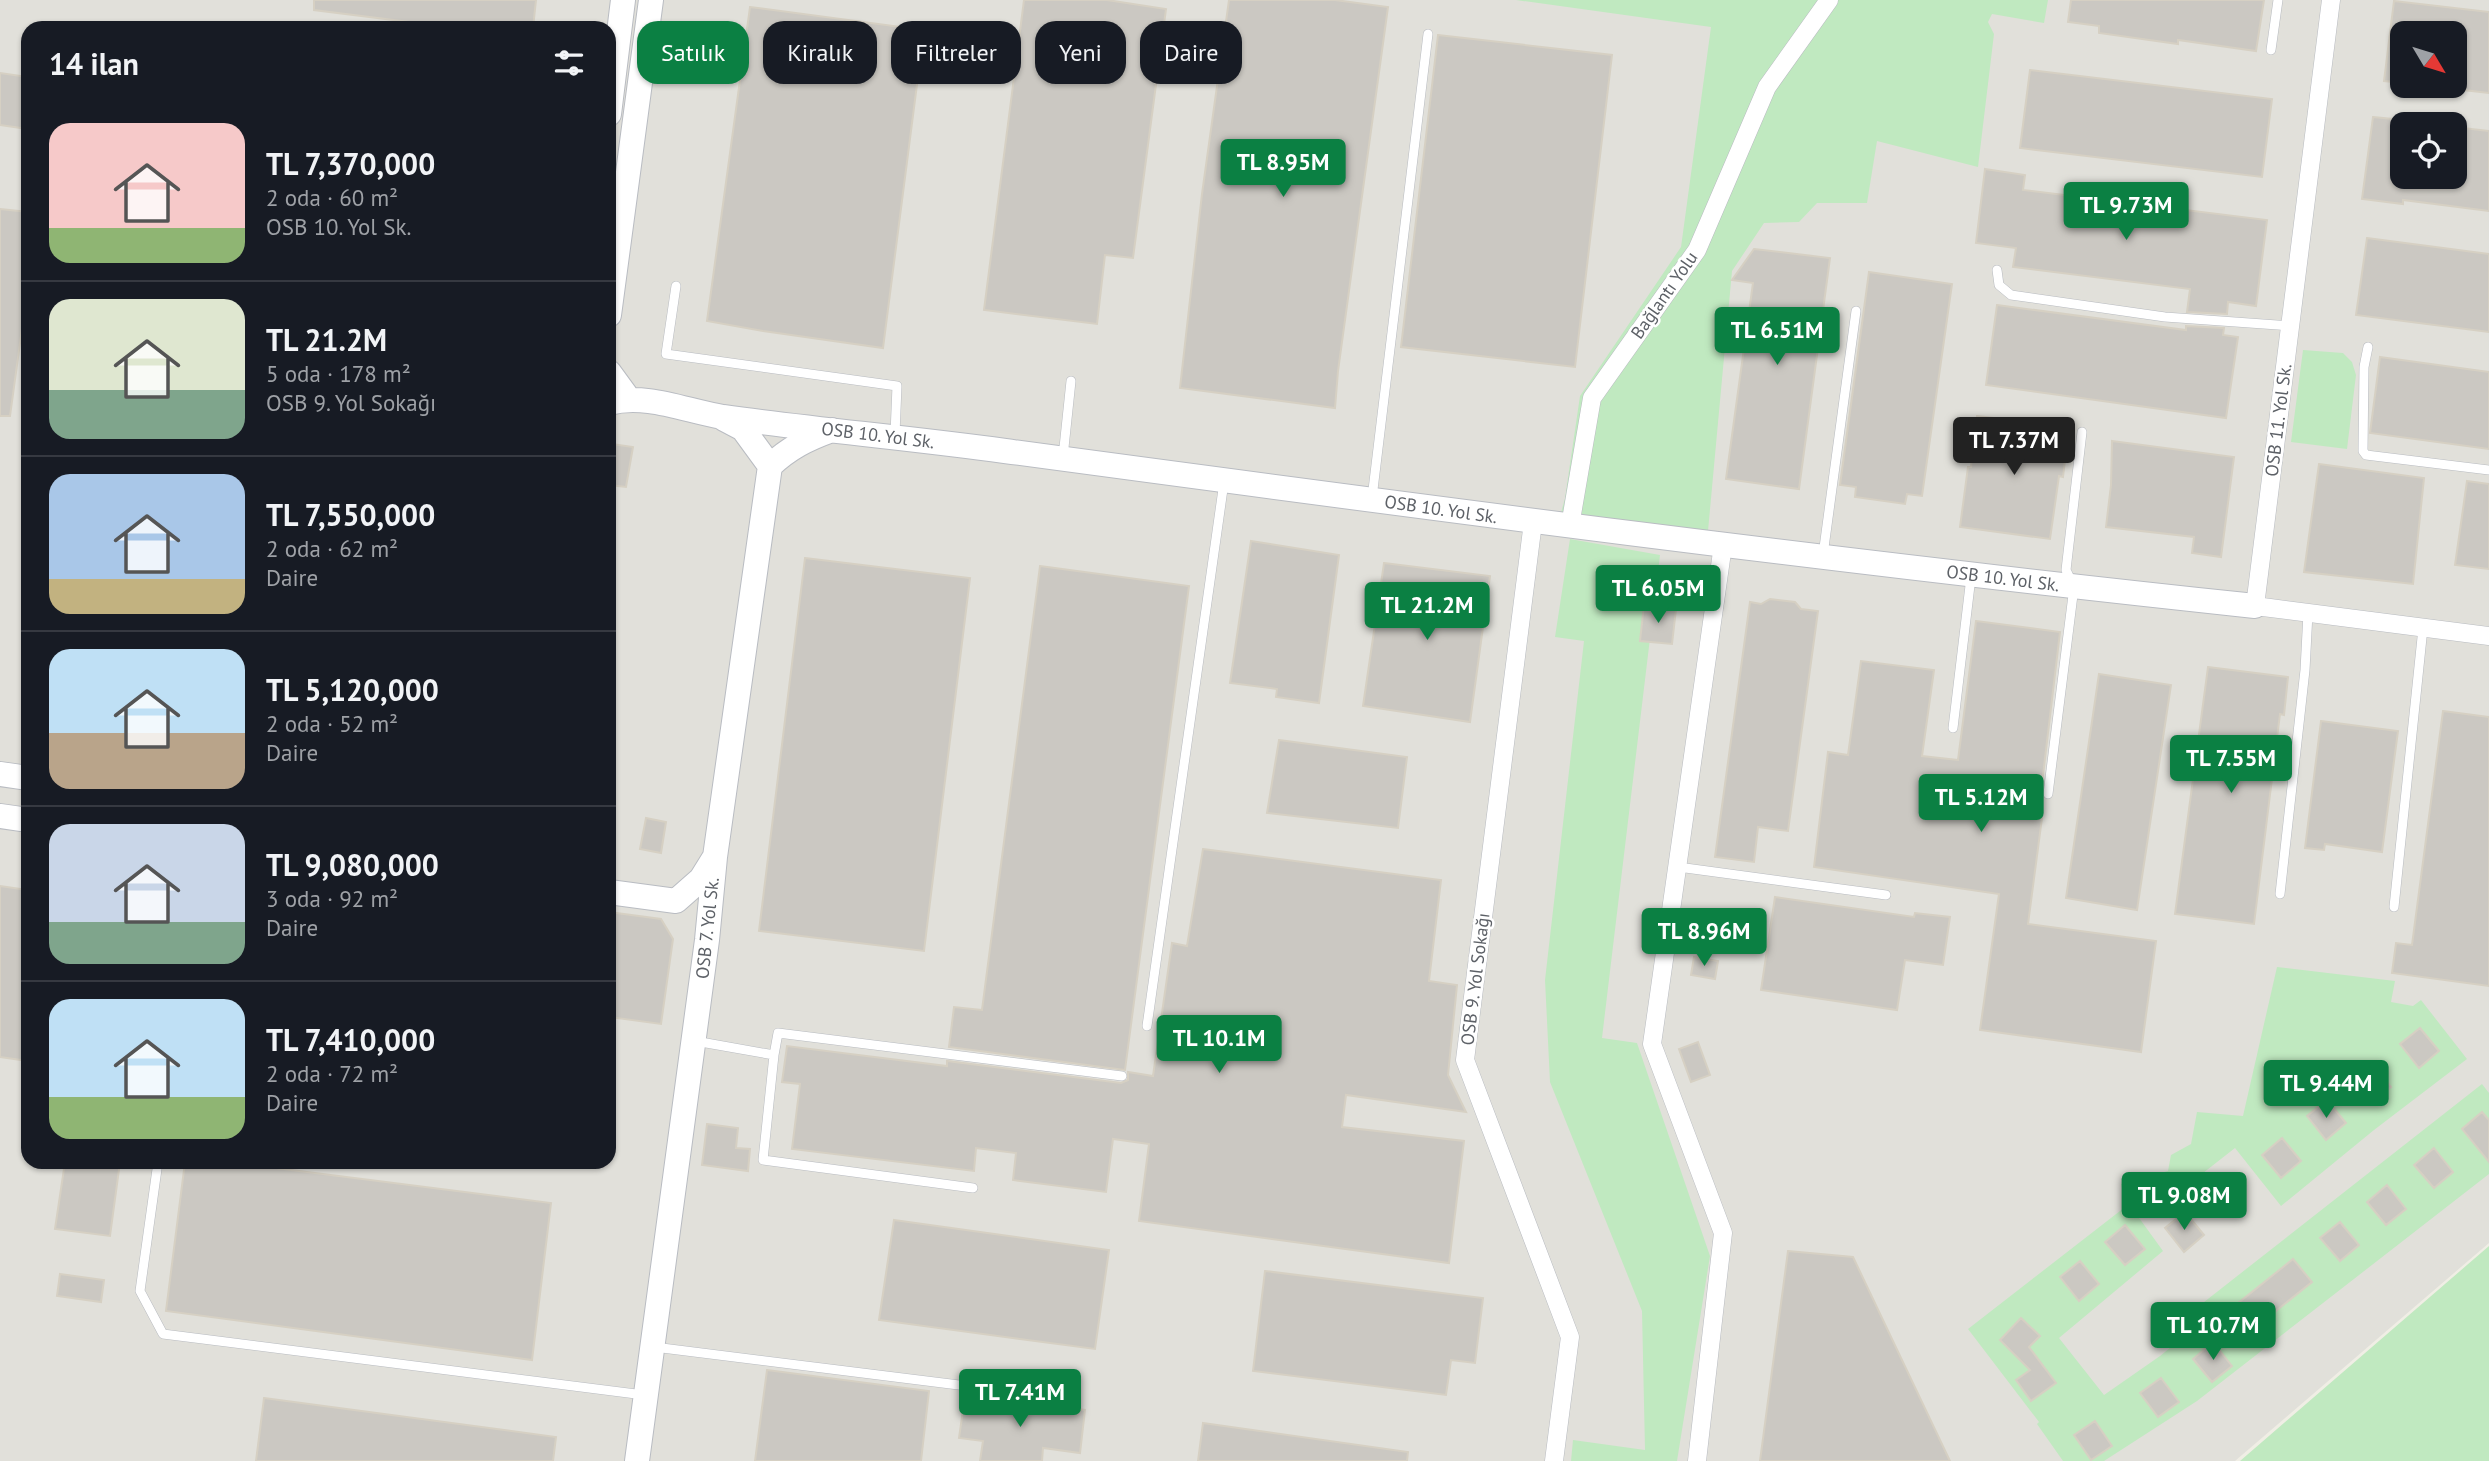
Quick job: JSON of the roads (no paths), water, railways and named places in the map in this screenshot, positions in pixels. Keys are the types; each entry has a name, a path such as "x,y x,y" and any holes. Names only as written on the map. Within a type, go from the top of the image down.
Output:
{"street":[{"path":"616,57 623,0"},
{"path":"616,233 651,0"},
{"name":"Bağlantı Yolu","path":"1570,526 1592,398 1697,250 1767,87 1829,0"},
{"name":"OSB 11. Yol Sk.","path":"2255,606 2331,0"},
{"name":"OSB 10. Yol Sk.","path":"619,400 721,416 895,436 1532,522 1823,558 2255,606"},
{"path":"721,416 743,429 770,466 794,446 835,429"},
{"name":"OSB 7. Yol Sk.","path":"637,1461 694,1041 715,857 770,466"},
{"name":"OSB 9. Yol Sokağı","path":"1532,522 1465,1060 1570,1337 1554,1461"},
{"path":"1697,1461 1723,1233 1653,1044 1723,545"},
{"path":"2255,606 2489,636"},
{"path":"0,774 21,777"},
{"path":"0,816 21,819"},
{"path":"676,901 701,879 715,857"},
{"path":"616,893 676,901 691,914 707,940"}],"lane":[{"path":"2271,50 2278,0"},
{"path":"1372,500 1429,34"},
{"path":"1997,270 1999,285 2011,295 2165,317 2290,326"},
{"path":"676,286 666,354 897,386 895,436"},
{"path":"1823,558 1856,311"},
{"path":"2368,347 2364,388 2365,455 2489,470"},
{"path":"1063,459 1071,381"},
{"path":"2048,794 2074,587 2066,570 2082,432"},
{"path":"1147,1026 1224,480"},
{"path":"1953,728 1972,574"},
{"path":"2280,894 2305,670 2308,613"},
{"path":"2393,907 2423,628"},
{"path":"1678,867 1886,895"},
{"path":"973,1188 763,1160 778,1033 1122,1076"},
{"path":"694,1041 774,1055"},
{"path":"157,1169 140,1291 163,1335 646,1395"},
{"path":"653,1347 1055,1397"}]}
